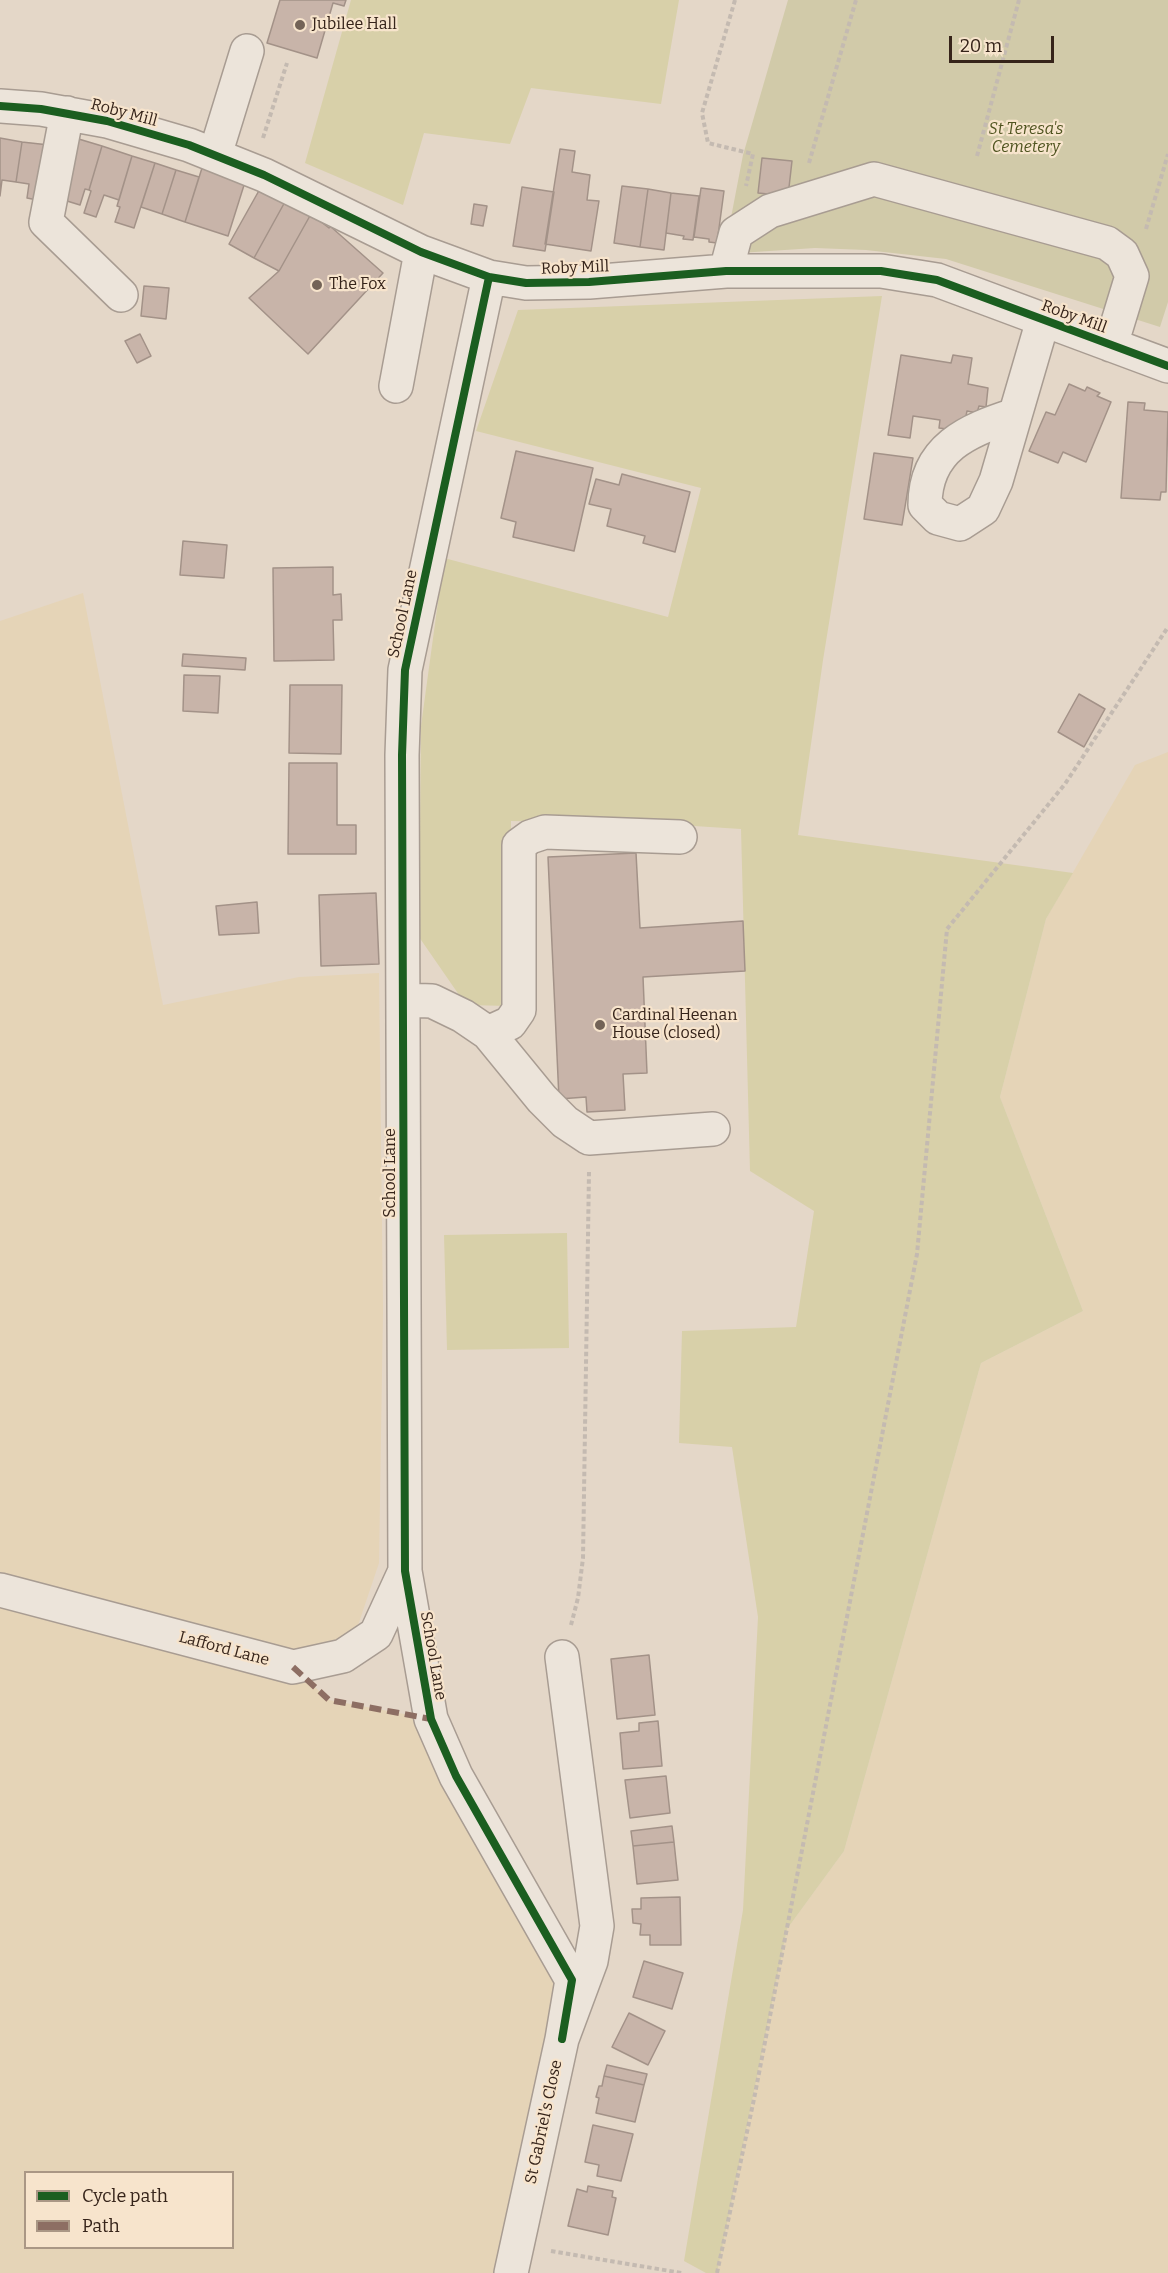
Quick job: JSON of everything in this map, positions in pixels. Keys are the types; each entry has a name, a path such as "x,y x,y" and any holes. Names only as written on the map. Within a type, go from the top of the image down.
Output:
{"street":[{"path":"215,155 247,51"},
{"name":"Roby Mill","path":"0,106 67,113 117,124 189,145 253,170 421,252 489,277 526,283 589,282 726,271 881,271 937,280 1168,366"},
{"path":"67,113 46,222 121,295"},
{"path":"726,271 736,233 770,211 874,179 1107,243 1122,254 1132,276 1111,345"},
{"path":"396,386 421,252"},
{"name":"School Lane","path":"489,277 405,670 402,755 405,1571 430,1719 456,1776 572,1980 562,2039"},
{"path":"1015,415 1043,320"},
{"path":"488,1033 510,1023 519,1010 519,845 530,837 545,832 680,837"},
{"path":"404,1000 432,1001 463,1016 488,1033 542,1099 565,1122 589,1138 713,1129"},
{"name":"Lafford Lane","path":"0,1590 293,1667 343,1656 376,1634 405,1571"},
{"name":"St Gabriel's Close","path":"514,2259 562,2039 591,1961 597,1926 566,1761 562,1657"}],"path":[{"path":"735,0 702,113 708,143 753,154 736,233"},
{"path":"798,201 856,0"},
{"path":"977,156 1019,0"},
{"path":"253,170 286,63"},
{"path":"1132,276 1168,154"},
{"path":"717,2273 756,2088 917,1254 947,929 1065,784 1168,627"},
{"path":"562,1657 578,1598 583,1558 589,1138"},
{"path":"514,2259 682,2273"}],"shaded area":[{"path":"351,0 679,0 661,104 531,88 510,144 424,133 403,205 305,163"},
{"path":"882,296 823,660 798,835 1073,873 1046,919 1000,1097 1083,1311 981,1363 844,1851 787,1929 717,2273 706,2273 684,2261 743,1910 758,1617 732,1447 679,1443 682,1331 796,1327 814,1211 750,1171 741,829 663,824 511,821 509,1006 466,1005 419,937 421,726 444,558 668,617 701,488 476,431 518,310"},
{"path":"83,593 163,1005 299,977 379,973 383,1310 379,1563 349,1652 293,1667 329,1700 431,1719 572,1980 511,2273 0,2273 0,621"},
{"path":"1168,752 1168,2273 717,2273 787,1929 844,1851 981,1363 1083,1311 1000,1097 1046,919 1135,765"},
{"path":"567,1233 569,1348 447,1350 444,1235"}],"green space":[{"name":"St Teresa's Cemetery","path":"788,0 1168,0 1168,302 1160,327 946,259 866,250 815,248 724,254 743,155"}],"building":[{"name":"Jubilee Hall","path":"280,0 346,0 344,6 333,3 317,58 267,43"},
{"path":"72,137 102,146 89,190 85,189 80,205 54,197"},
{"path":"0,138 22,142 16,182 2,180 0,196"},
{"path":"22,142 49,145 42,201 27,198 29,184 16,182"},
{"path":"102,146 132,156 119,200 104,195 96,217 84,213"},
{"path":"560,149 575,151 572,172 590,175 587,200 599,201 591,251 545,244"},
{"path":"132,156 155,163 134,228 115,222 120,207 117,206"},
{"path":"762,158 792,161 788,196 758,193"},
{"path":"155,163 176,170 162,214 141,207"},
{"path":"202,168 245,182 228,236 185,222"},
{"path":"176,170 199,177 185,222 162,214"},
{"path":"622,186 648,189 640,247 614,243"},
{"path":"261,187 286,200 254,258 229,244"},
{"path":"522,187 554,192 545,251 513,246"},
{"path":"701,188 724,191 717,243 709,242 709,239 694,237"},
{"path":"648,189 671,193 664,250 640,247"},
{"path":"671,193 699,196 693,240 666,233"},
{"path":"286,200 311,214 279,271 254,258"},
{"path":"474,204 487,206 483,226 471,224"},
{"name":"The Fox","path":"311,214 329,228 330,226 383,273 308,354 249,298 279,271"},
{"path":"144,286 169,288 166,319 141,316"},
{"path":"140,334 151,356 137,363 125,341"},
{"path":"901,355 951,363 953,355 972,358 968,384 988,388 986,407 979,406 977,413 967,411 963,431 939,428 940,420 913,416 910,438 888,435"},
{"path":"1069,384 1085,391 1087,387 1100,393 1097,396 1111,402 1086,462 1063,452 1058,463 1029,451 1046,412 1055,415"},
{"path":"1128,402 1145,403 1144,410 1168,412 1166,492 1161,492 1160,500 1121,498"},
{"path":"516,451 593,468 574,551 513,537 516,522 501,518"},
{"path":"874,453 913,458 902,525 864,519"},
{"path":"622,474 690,492 675,552 643,543 645,536 607,526 611,509 589,504 596,479 619,485"},
{"path":"183,541 227,545 224,578 180,575"},
{"path":"333,567 333,595 341,594 342,620 333,620 334,660 274,661 273,568"},
{"path":"183,654 246,658 245,670 182,666"},
{"path":"184,675 220,676 218,713 183,711"},
{"path":"290,685 342,685 341,754 289,753"},
{"path":"1079,694 1105,709 1084,747 1058,732"},
{"path":"289,763 337,763 337,825 356,825 356,854 288,854"},
{"name":"Cardinal Heenan House (closed)","path":"636,853 640,928 743,921 745,971 643,977 647,1073 623,1074 625,1110 587,1112 586,1097 559,1099 548,857"},
{"path":"376,893 379,964 321,966 319,895"},
{"path":"257,902 259,933 219,935 216,906"},
{"path":"649,1655 655,1715 617,1719 611,1659"},
{"path":"658,1721 662,1766 623,1769 620,1733 639,1731 639,1723"},
{"path":"666,1776 670,1813 630,1818 625,1780"},
{"path":"672,1826 674,1842 633,1846 631,1831"},
{"path":"674,1842 678,1880 637,1884 633,1846"},
{"path":"680,1897 681,1945 650,1945 650,1935 640,1935 641,1924 633,1923 632,1909 641,1909 641,1898"},
{"path":"644,1961 683,1973 672,2009 633,1997"},
{"path":"629,2013 665,2031 648,2065 612,2047"},
{"path":"607,2065 647,2074 644,2085 604,2076"},
{"path":"604,2076 644,2085 635,2122 596,2113 599,2098 596,2097"},
{"path":"593,2125 633,2134 621,2181 597,2176 599,2165 585,2162"},
{"path":"588,2186 613,2191 612,2197 616,2198 608,2235 568,2226 577,2189 587,2192"}],"marked path":[{"path":"293,1667 329,1700 431,1719"}],"cycle path":[{"path":"0,106 41,109 107,121 189,145 264,175 421,252 489,277 526,283 589,282 726,271 881,271 937,280 1168,366"},
{"path":"489,277 405,670 402,755 405,1571 431,1719 456,1776 572,1980 562,2039"}],"place":[{"name":"Jubilee Hall","path":"300,25"},
{"name":"The Fox","path":"317,285"},
{"name":"Cardinal Heenan House (closed)","path":"600,1025"}]}
